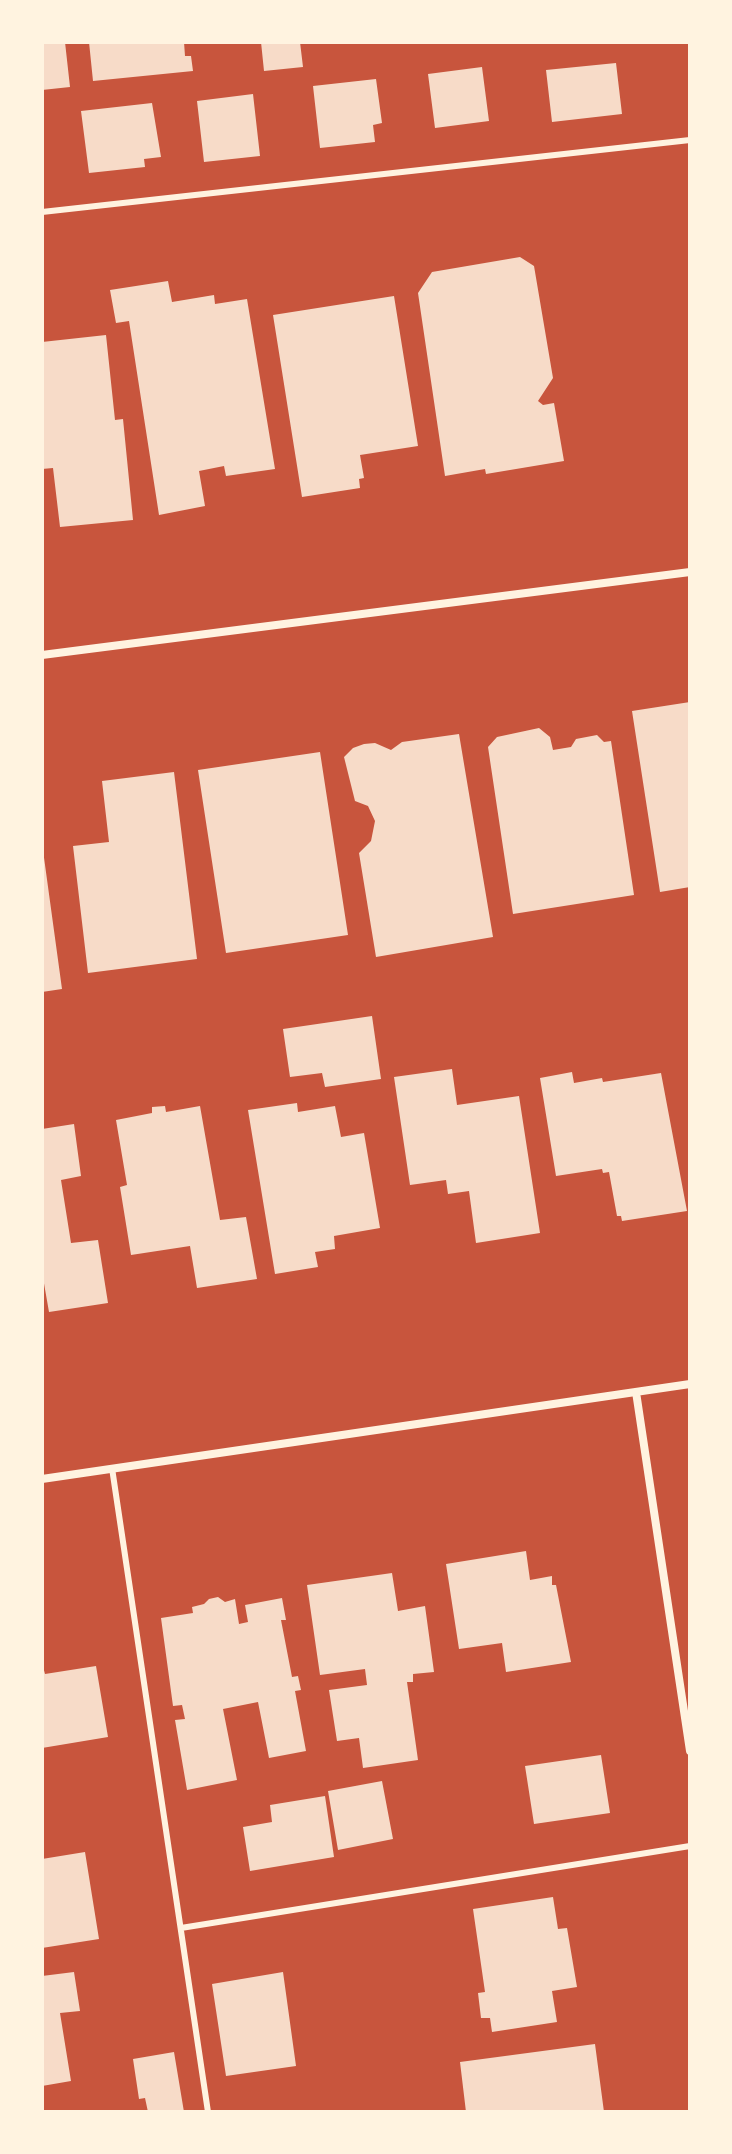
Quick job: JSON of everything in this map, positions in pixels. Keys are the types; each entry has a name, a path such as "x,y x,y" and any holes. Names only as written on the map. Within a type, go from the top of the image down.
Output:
{"street":[{"path":"42,655 690,572"},
{"path":"42,1479 690,1384"},
{"path":"636,1392 690,1751"}],"lane":[{"path":"42,212 690,140"},
{"path":"112,1468 208,2112"},
{"path":"181,1928 690,1846"}],"building":[{"path":"42,42 65,42 70,87 42,90"},
{"path":"89,42 184,42 185,56 191,56 193,71 93,81"},
{"path":"261,42 300,42 303,67 264,71"},
{"path":"616,63 622,114 552,122 546,70"},
{"path":"482,67 489,121 435,128 428,74"},
{"path":"376,79 382,123 373,125 375,142 320,148 313,86"},
{"path":"253,94 260,156 204,162 197,101"},
{"path":"152,103 161,157 144,159 145,167 89,173 81,111"},
{"path":"520,257 534,266 553,378 538,401 543,405 554,403 564,461 486,474 485,469 445,476 418,293 432,272"},
{"path":"168,281 172,302 214,295 215,304 247,299 275,469 226,476 224,466 199,471 205,506 159,515 129,321 116,323 110,290"},
{"path":"394,296 418,446 360,455 364,478 359,479 360,488 302,497 273,315"},
{"path":"106,335 115,420 123,419 133,520 60,527 53,468 42,469 42,342"},
{"path":"690,702 690,887 660,892 632,711"},
{"path":"539,728 550,737 553,750 571,747 576,739 597,735 604,742 611,741 634,895 513,914 488,747 497,737"},
{"path":"459,734 493,937 376,957 359,853 371,841 375,821 368,806 355,801 344,757 353,748 364,744 375,743 391,750 402,742"},
{"path":"320,752 348,935 226,953 198,770"},
{"path":"174,772 197,959 88,973 73,846 109,842 102,781"},
{"path":"42,843 62,989 42,992"},
{"path":"372,1016 381,1079 325,1087 322,1073 290,1077 283,1029"},
{"path":"452,1069 457,1105 519,1096 540,1233 476,1243 469,1191 448,1194 446,1180 410,1185 394,1077"},
{"path":"572,1072 574,1083 661,1073 687,1211 622,1221 621,1216 617,1216 609,1172 603,1173 602,1169 556,1176 540,1078"},
{"path":"297,1103 298,1112 335,1106 341,1137 364,1133 380,1228 334,1236 335,1249 315,1252 318,1267 275,1274 248,1110"},
{"path":"165,1106 166,1112 200,1106 220,1220 246,1217 257,1279 197,1288 190,1246 131,1255 120,1187 127,1185 116,1120 152,1113 152,1107"},
{"path":"74,1124 81,1176 61,1180 71,1243 98,1240 108,1303 49,1312 42,1272 42,1129"},
{"path":"526,1551 530,1580 552,1576 552,1585 556,1585 571,1662 506,1672 502,1643 459,1649 446,1564"},
{"path":"392,1573 398,1611 425,1606 434,1672 413,1674 413,1682 407,1682 418,1760 363,1768 359,1738 337,1741 329,1690 367,1685 365,1669 320,1675 307,1585"},
{"path":"218,1597 225,1602 235,1599 239,1624 248,1622 245,1605 282,1598 286,1620 281,1620 292,1677 298,1676 301,1690 295,1691 306,1751 269,1758 258,1702 223,1709 237,1780 187,1790 175,1720 185,1719 182,1705 173,1706 161,1618 193,1613 192,1607"},
{"path":"42,1663 45,1674 96,1666 108,1737 42,1748"},
{"path":"601,1755 610,1813 534,1824 525,1766"},
{"path":"382,1781 393,1839 338,1850 328,1791"},
{"path":"325,1796 334,1857 250,1871 243,1827 272,1822 270,1805"},
{"path":"85,1852 99,1939 42,1948 42,1859"},
{"path":"553,1897 558,1929 567,1928 577,1987 552,1991 557,2022 492,2032 490,2018 481,2018 478,1993 485,1992 473,1909"},
{"path":"74,1972 80,2011 60,2013 71,2081 42,2086 42,1976"},
{"path":"283,1972 296,2066 226,2076 212,1984"},
{"path":"595,2044 604,2112 466,2112 460,2062"},
{"path":"174,2052 184,2112 148,2112 145,2098 139,2099 133,2059"}]}
